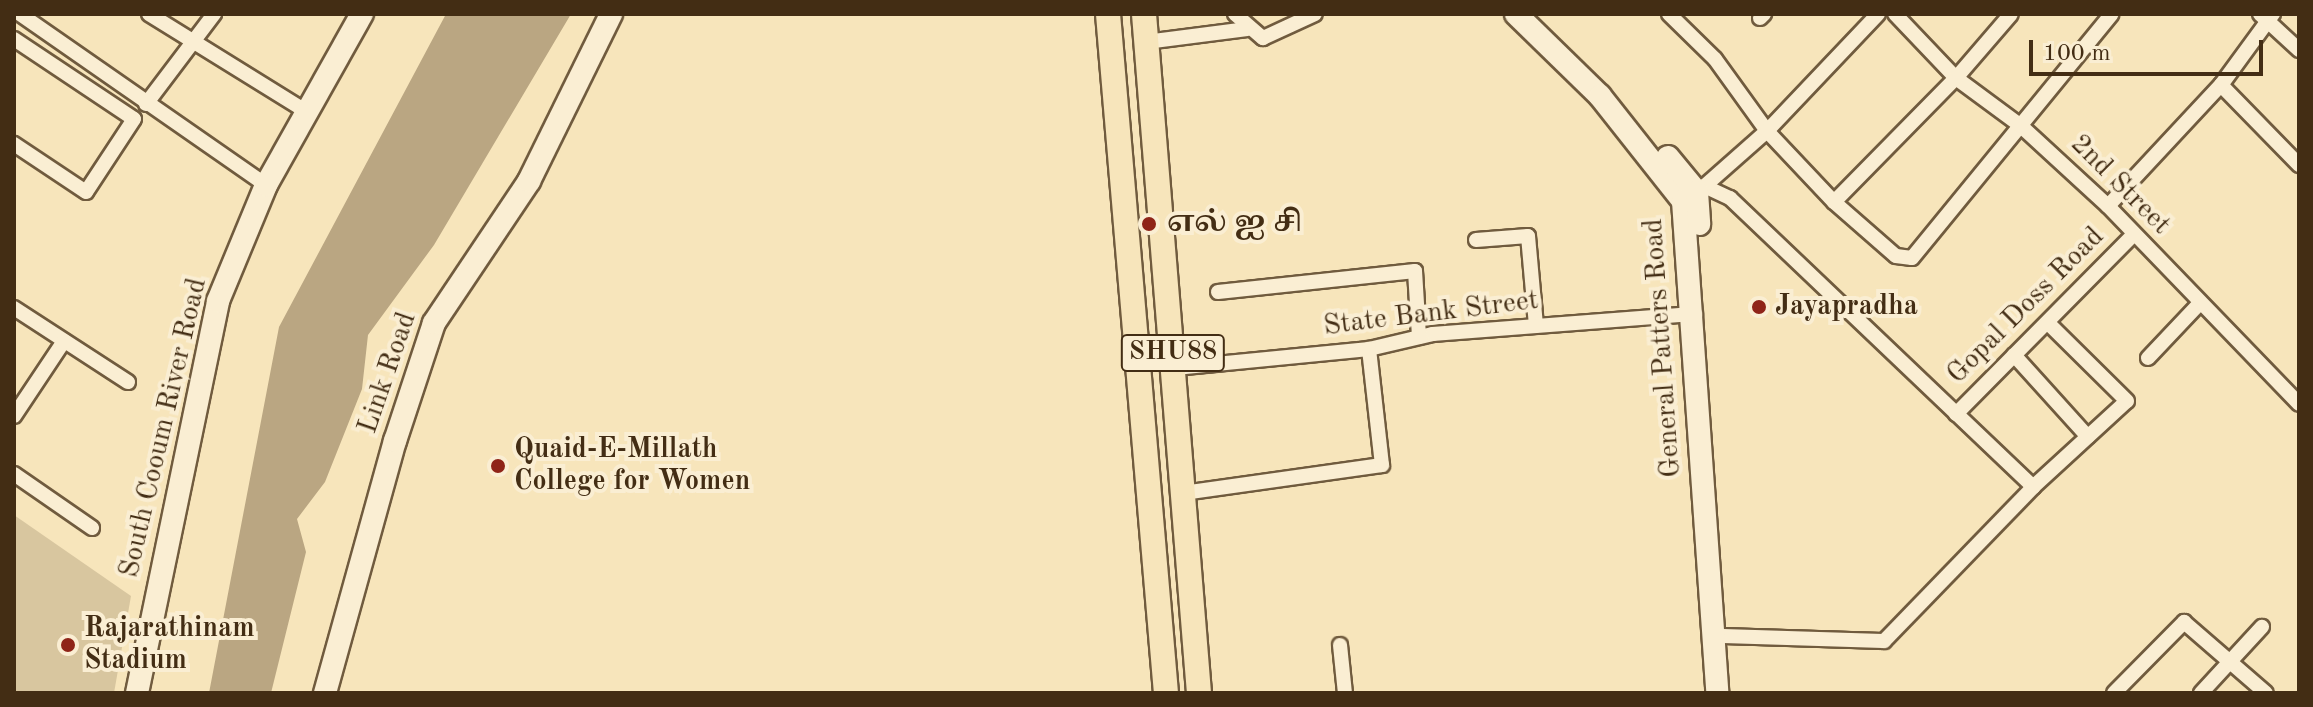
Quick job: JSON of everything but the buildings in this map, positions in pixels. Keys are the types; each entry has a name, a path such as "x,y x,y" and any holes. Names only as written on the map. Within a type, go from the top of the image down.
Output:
{"main road":[{"name":"SHU88","path":"1108,14 1166,693"},
{"name":"SHU88","path":"1144,14 1199,693"},
{"path":"1127,231 1162,226"}],"street":[{"path":"20,14 266,185"},
{"path":"149,14 304,110"},
{"path":"146,104 214,14"},
{"name":"Link Road","path":"325,693 395,441 434,323 529,181 611,14"},
{"path":"1235,14 1247,29 1263,38 1315,14"},
{"name":"General Patters Road","path":"1516,14 1650,145"},
{"name":"General Patters Road","path":"1533,14 1695,193 1728,693"},
{"path":"1669,14 1715,59 1767,131 1834,202 1896,256 1912,258 2112,14"},
{"path":"1695,193 1767,131 1878,14"},
{"name":"2nd Street","path":"1895,14 1956,78 2021,126 2108,206 2299,404"},
{"path":"1834,202 1956,78 2011,14"},
{"name":"South Cooum River Road","path":"137,693 218,301 266,185 356,16"},
{"path":"2267,16 2299,50"},
{"name":"Gopal Doss Road","path":"2108,206 2221,85 2267,16"},
{"path":"1146,42 1247,29"},
{"path":"14,39 134,119 86,192 14,144"},
{"path":"2221,85 2299,165"},
{"path":"1695,193 1730,198 2033,487"},
{"name":"General Patters Road","path":"1695,193 1695,314 1717,693"},
{"name":"Gopal Doss Road","path":"1956,414 2134,234"},
{"path":"1476,240 1528,236 1536,326"},
{"path":"1218,292 1415,271 1419,337"},
{"path":"2148,358 2200,303"},
{"path":"14,308 128,382"},
{"name":"State Bank Street","path":"1175,368 1369,349 1419,337 1695,314"},
{"path":"1722,636 1884,641 2033,487 2127,401 2047,322"},
{"path":"14,416 64,341"},
{"path":"1183,493 1382,465 1369,349"},
{"path":"2014,355 2088,437"},
{"path":"14,474 92,528"},
{"path":"2114,693 2184,622 2266,693"},
{"path":"2201,693 2262,627"},
{"path":"1340,645 1345,693"}],"shaded area":[{"path":"446,14 571,14 434,245 368,335 362,389 325,482 297,519 306,552 271,693 209,693 279,327"},
{"name":"Rajarathinam Stadium","path":"14,515 131,596 114,693 14,693"}],"place":[{"name":"எல் ஐ சி","path":"1149,224"},
{"name":"Jayapradha","path":"1759,307"},
{"name":"Quaid-E-Millath College for Women","path":"498,466"},
{"name":"Rajarathinam Stadium","path":"68,645"}]}
